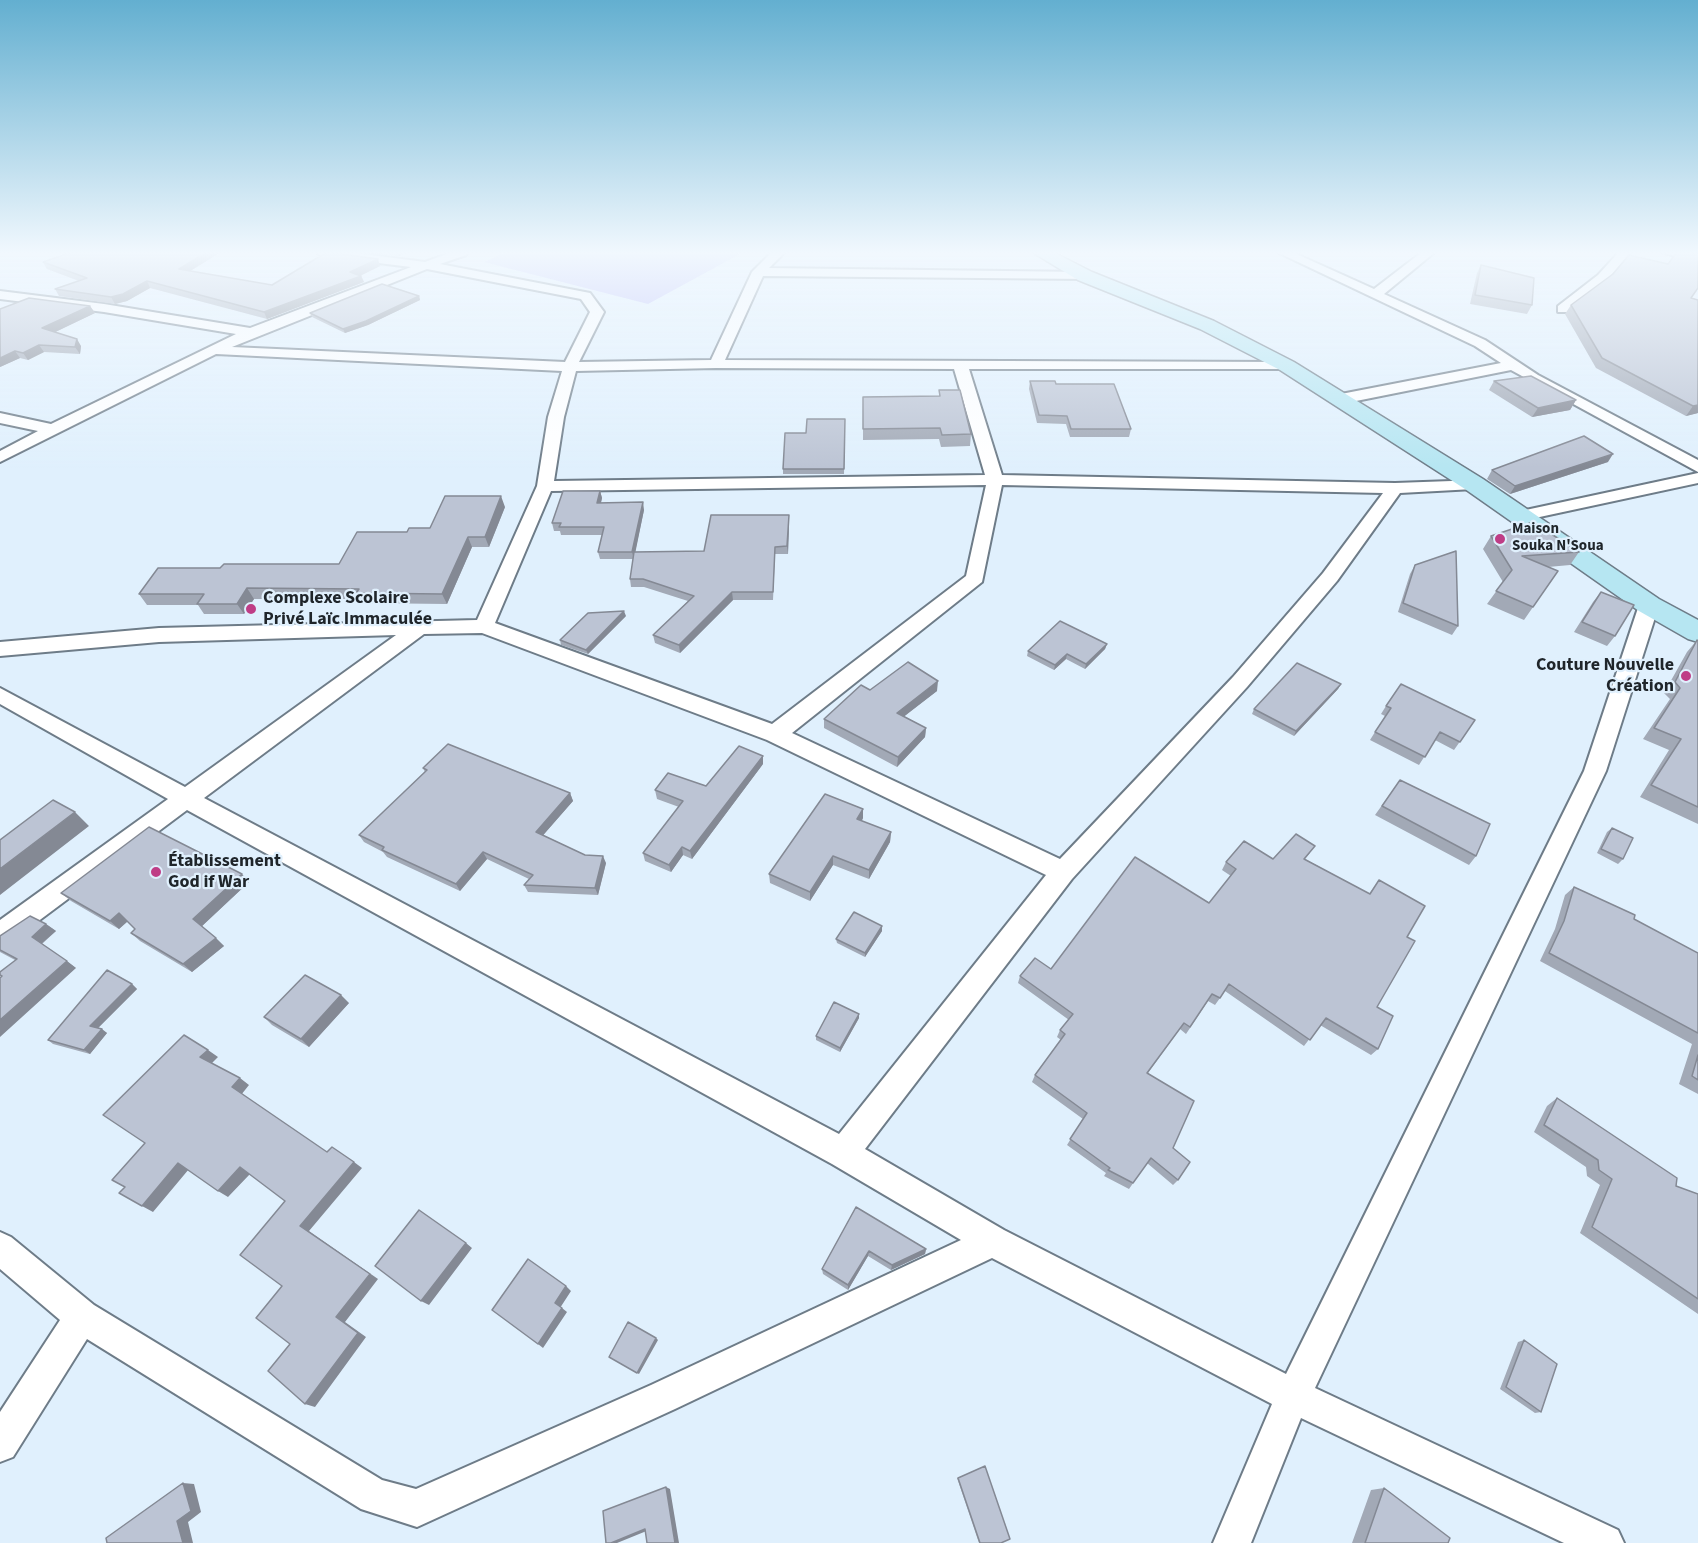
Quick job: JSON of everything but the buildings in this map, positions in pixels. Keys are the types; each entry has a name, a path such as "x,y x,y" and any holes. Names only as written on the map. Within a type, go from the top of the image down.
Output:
{"street":[{"path":"202,324 251,332"},
{"path":"0,457 213,350 272,324"},
{"path":"484,626 545,486 556,417 570,367 591,324"},
{"path":"716,363 734,324"},
{"path":"1205,324 1287,366 1341,399 1474,484 1649,605 1698,632"},
{"path":"1438,324 1480,343 1550,388 1698,467"},
{"path":"213,350 570,367 716,363 1287,366"},
{"path":"775,734 975,578 995,480 960,363"},
{"path":"1341,399 1513,364"},
{"path":"0,418 53,429"},
{"path":"1521,516 1698,478"},
{"path":"545,486 995,480 1395,488 1474,484"},
{"path":"843,1153 1063,872 1240,682 1330,577 1395,488"},
{"path":"1232,1543 1293,1396 1595,771 1649,605"},
{"path":"0,649 159,635 484,626 775,734 1063,872"},
{"path":"0,935 419,628"},
{"path":"0,694 185,798 843,1153 993,1241 1293,1396 1605,1543"},
{"path":"0,1248 82,1317 374,1496 417,1508 663,1397 993,1241"},
{"path":"0,1444 82,1317"}],"place":[{"name":"Maison Souka N'Soua","path":"1500,539"},
{"name":"Complexe Scolaire Privé Laïc Immaculée","path":"251,609"},
{"name":"Couture Nouvelle Création","path":"1686,676"},
{"name":"Établissement God if War","path":"156,872"}]}
